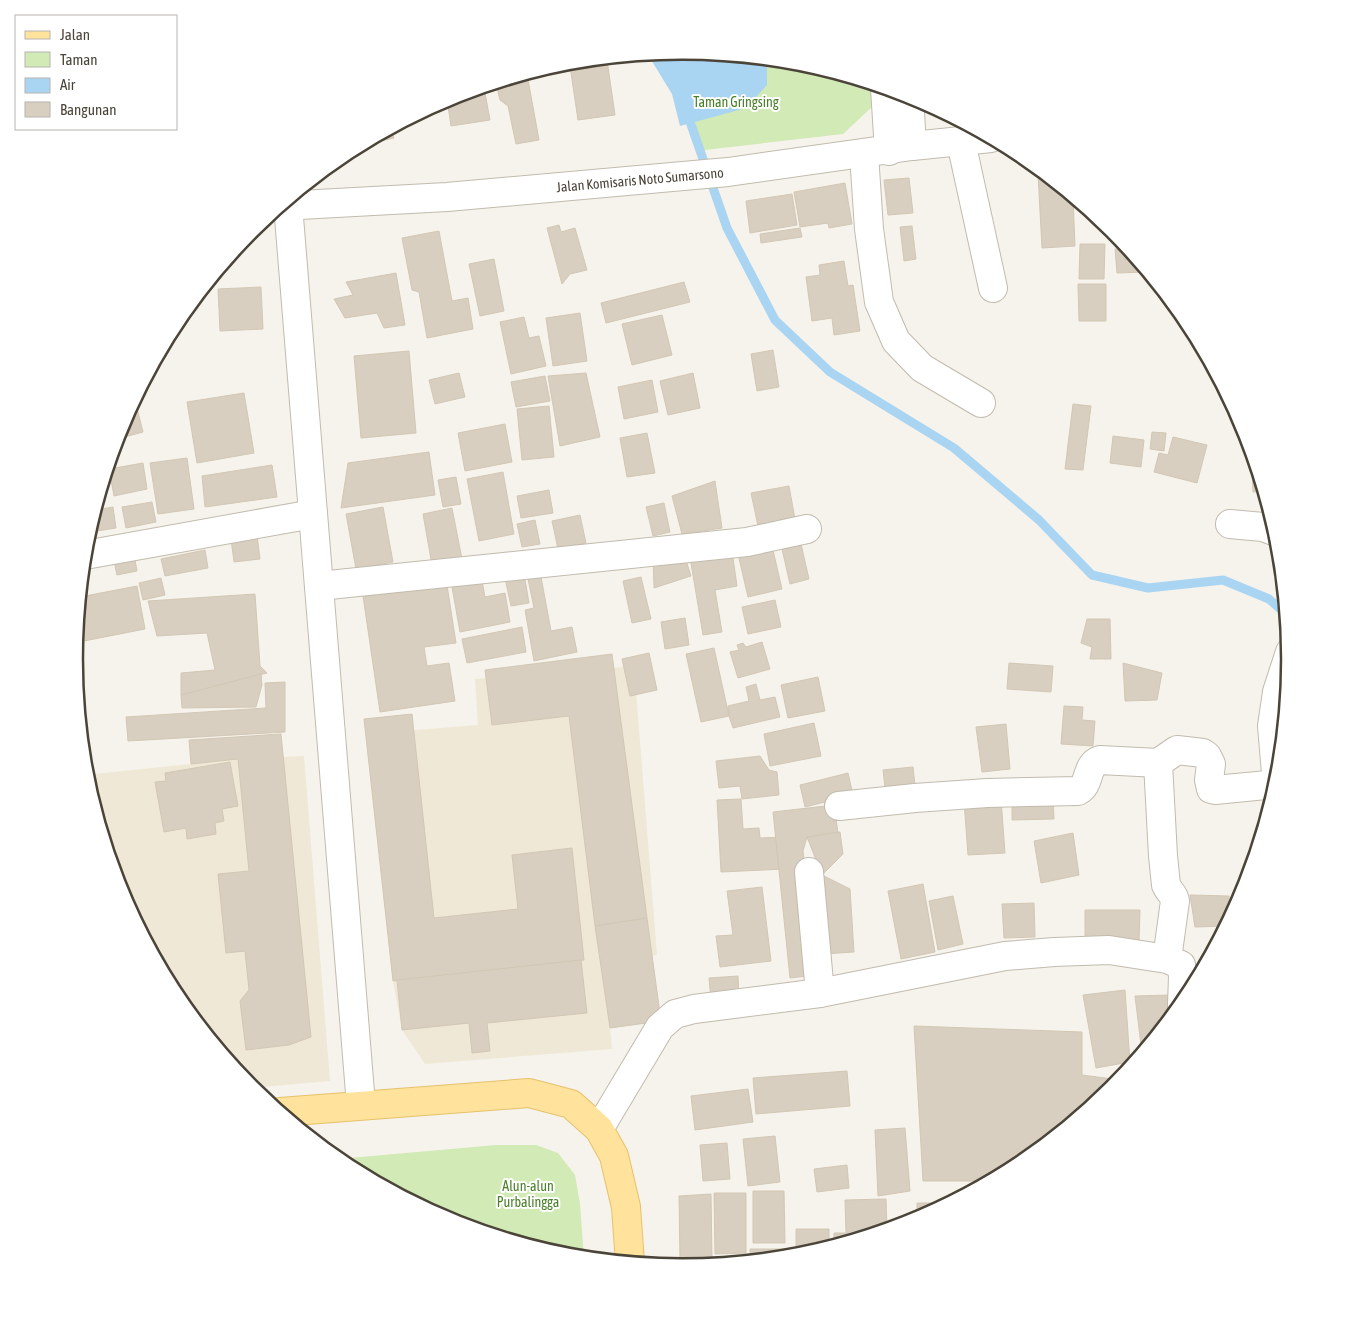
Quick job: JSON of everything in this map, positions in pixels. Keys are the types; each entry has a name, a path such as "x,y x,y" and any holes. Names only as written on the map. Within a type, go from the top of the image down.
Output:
{"main road":[{"path":"289,1111 530,1093 571,1104 599,1129 614,1156 626,1207 630,1257"}],"street":[{"path":"885,96 888,150"},
{"path":"906,104 888,150 868,229 879,302 896,341 922,368 982,403"},
{"name":"Jalan Komisaris Noto Sumarsono","path":"292,205 447,197 686,176 981,139"},
{"path":"961,142 993,288"},
{"path":"285,211 313,514 361,1105"},
{"path":"93,554 313,514"},
{"path":"1230,524 1267,529"},
{"path":"318,586 747,542 807,528"},
{"path":"1274,753 1272,726 1277,692 1282,678"},
{"path":"839,806 987,793 1078,791 1084,786 1091,765 1096,761 1158,762 1177,750 1203,754 1210,759 1209,785 1215,790 1268,785"},
{"path":"1158,762 1166,885 1175,900 1167,958"},
{"path":"809,872 820,993"},
{"path":"599,1129 660,1027 674,1014 694,1009 820,993 1005,956 1054,952 1110,950 1167,958 1181,965 1182,991"}],"shaded area":[{"path":"634,666 657,955 604,959 612,1049 425,1064 402,1030 393,981 387,929 377,733 478,725 475,679"},
{"path":"304,756 330,1081 263,1087 232,1055 184,993 163,959 129,889 103,815 95,774 238,759"}],"green space":[{"name":"Taman Gringsing","path":"685,60 761,65 838,80 871,91 873,106 843,134 696,151 691,97"},
{"name":"Alun-alun Purbalingga","path":"496,1145 536,1145 558,1153 575,1175 580,1204 583,1250 527,1239 453,1213 417,1197 349,1158"}],"water":[{"path":"652,61 722,61 767,66 767,85 746,108 680,126 672,94"}],"building":[{"path":"608,65 615,115 578,120 571,71"},
{"path":"528,80 539,140 516,144 508,106 500,100 498,90"},
{"path":"485,94 490,120 451,126 448,108"},
{"path":"393,135 394,138 382,141"},
{"path":"1038,177 1073,205 1075,246 1042,248"},
{"path":"909,178 913,213 888,215 884,180"},
{"path":"845,183 852,224 829,228 828,223 800,227 794,192"},
{"path":"792,194 797,225 750,233 746,201"},
{"path":"559,225 561,232 575,228 587,270 570,274 562,284 547,228"},
{"path":"912,226 916,259 904,261 900,227"},
{"path":"800,228 802,237 761,243 760,234"},
{"path":"439,231 452,301 468,298 473,329 427,338 419,292 412,290 402,238"},
{"path":"1080,244 1105,244 1104,279 1079,279"},
{"path":"1115,249 1119,249 1140,272 1117,273"},
{"path":"494,259 504,311 480,316 469,264"},
{"path":"844,261 848,286 853,285 860,331 834,335 832,318 812,321 806,277 820,275 819,265"},
{"path":"396,273 405,325 384,328 377,313 345,318 334,299 353,295 346,282"},
{"path":"684,282 690,302 606,323 601,303"},
{"path":"1078,284 1106,284 1106,321 1079,321"},
{"path":"261,287 263,329 220,331 218,289"},
{"path":"580,313 587,361 553,366 546,318"},
{"path":"662,315 672,355 632,365 622,324"},
{"path":"524,317 529,338 539,336 546,366 511,374 500,322"},
{"path":"773,350 779,387 757,391 751,354"},
{"path":"409,351 416,433 361,438 354,356"},
{"path":"459,373 465,397 435,404 429,380"},
{"path":"586,373 600,437 560,446 548,376"},
{"path":"693,373 700,408 668,415 660,381"},
{"path":"545,376 550,401 516,407 511,382"},
{"path":"652,380 658,412 624,419 618,387"},
{"path":"244,393 254,453 197,463 187,402"},
{"path":"1073,404 1091,406 1083,470 1065,469"},
{"path":"549,406 554,457 522,460 517,409"},
{"path":"138,411 143,432 127,436"},
{"path":"505,424 512,462 465,471 458,433"},
{"path":"1152,432 1166,433 1164,451 1150,449"},
{"path":"647,433 655,473 627,477 620,438"},
{"path":"1113,436 1144,440 1141,467 1110,463"},
{"path":"1173,437 1207,445 1197,483 1154,472 1159,453 1168,455"},
{"path":"429,452 435,495 341,508 348,463"},
{"path":"187,458 194,509 158,514 150,463"},
{"path":"143,463 147,489 114,496 111,480 115,468"},
{"path":"272,465 277,497 205,507 202,476"},
{"path":"503,472 514,534 479,541 467,479"},
{"path":"1252,474 1258,492 1253,492"},
{"path":"456,477 461,504 443,507 438,480"},
{"path":"715,481 722,528 682,534 672,496"},
{"path":"789,486 795,519 758,526 751,493"},
{"path":"549,490 553,513 521,518 517,496"},
{"path":"152,502 156,522 126,528 122,507"},
{"path":"664,503 670,532 653,536 646,507"},
{"path":"113,507 116,528 97,531 102,509"},
{"path":"383,507 393,562 356,569 346,514"},
{"path":"452,508 462,559 432,565 423,514"},
{"path":"580,515 586,543 558,549 552,521"},
{"path":"535,520 540,544 522,547 517,524"},
{"path":"257,535 260,559 234,562 231,539"},
{"path":"731,544 737,586 715,590 722,632 703,635 689,551"},
{"path":"801,544 809,579 790,584 782,549"},
{"path":"772,546 782,589 748,597 738,554"},
{"path":"205,550 208,568 165,576 161,559"},
{"path":"683,551 691,576 654,588 653,557"},
{"path":"134,554 137,571 117,575 113,557"},
{"path":"524,574 529,603 511,606 505,578"},
{"path":"541,577 551,631 572,627 577,652 534,661 525,610 534,608 528,579"},
{"path":"641,577 651,619 632,623 623,581"},
{"path":"161,578 165,595 143,600 139,583"},
{"path":"482,581 485,597 505,593 510,622 460,632 452,587"},
{"path":"447,585 456,643 424,647 427,666 449,663 455,701 380,712 363,596"},
{"path":"137,586 145,629 84,641 86,596"},
{"path":"255,594 260,666 267,673 181,695 181,673 215,670 207,633 157,636 148,601"},
{"path":"775,600 781,627 748,634 742,607"},
{"path":"685,618 689,645 665,649 661,622"},
{"path":"1087,619 1110,619 1111,659 1090,659 1092,647 1081,643"},
{"path":"522,627 526,652 467,663 462,639"},
{"path":"762,642 770,669 738,678 730,652 739,650 737,645 743,643 746,647"},
{"path":"714,648 729,716 701,722 686,654"},
{"path":"649,653 657,690 630,696 622,659"},
{"path":"612,654 647,918 595,926 569,716 492,725 485,670"},
{"path":"1009,663 1053,666 1051,692 1007,689"},
{"path":"1123,663 1162,673 1157,700 1125,701"},
{"path":"261,674 262,685 256,707 182,708 181,695"},
{"path":"818,677 825,711 788,718 781,685"},
{"path":"285,682 285,732 128,741 126,717 266,708 265,683"},
{"path":"756,684 760,700 775,697 780,717 733,728 728,706 749,701 746,687"},
{"path":"1064,706 1083,707 1082,720 1095,721 1093,746 1061,744"},
{"path":"412,714 434,918 518,909 512,855 572,848 584,960 393,981 364,719"},
{"path":"814,723 821,756 770,766 764,734"},
{"path":"1006,724 1010,769 982,772 976,727"},
{"path":"281,734 311,1037 289,1045 246,1050 240,1001 249,990 245,951 226,953 218,874 249,871 238,759 191,764 189,740"},
{"path":"760,756 769,770 777,772 779,795 742,799 740,786 719,788 716,761"},
{"path":"230,762 238,806 222,809 224,821 215,823 216,834 187,839 186,828 164,832 155,782 166,781 165,773"},
{"path":"913,767 916,794 886,797 883,770"},
{"path":"848,773 853,795 805,807 800,785"},
{"path":"1053,794 1054,819 1012,820 1012,796"},
{"path":"741,799 743,829 759,828 760,838 784,837 785,869 721,872 717,800"},
{"path":"1001,799 1005,853 968,855 964,801"},
{"path":"834,805 838,833 807,837 803,851 816,975 790,978 773,812"},
{"path":"840,832 843,854 822,875 807,837"},
{"path":"1073,833 1079,875 1041,883 1034,841"},
{"path":"822,875 850,889 854,952 822,954"},
{"path":"923,884 935,952 901,959 888,891"},
{"path":"762,887 771,961 720,967 716,936 733,935 727,891"},
{"path":"1190,895 1229,896 1230,903 1219,926 1195,927"},
{"path":"953,896 963,944 938,950 929,901"},
{"path":"1034,903 1035,937 1004,938 1002,904"},
{"path":"1085,910 1140,910 1139,942 1085,942"},
{"path":"647,918 661,1021 610,1028 595,926"},
{"path":"581,960 587,1013 487,1023 490,1051 472,1053 469,1023 402,1030 397,980"},
{"path":"738,976 739,999 711,1000 709,978"},
{"path":"1125,990 1130,1058 1125,1063 1096,1068 1083,995"},
{"path":"1170,995 1171,1007 1141,1045 1135,996"},
{"path":"914,1026 1082,1032 1082,1075 1110,1079 1078,1110 1016,1158 978,1181 923,1181"},
{"path":"847,1071 850,1106 756,1114 753,1078"},
{"path":"748,1089 753,1122 695,1130 691,1096"},
{"path":"905,1128 910,1191 878,1196 875,1130"},
{"path":"775,1136 780,1182 748,1186 743,1139"},
{"path":"727,1143 730,1179 703,1181 700,1145"},
{"path":"847,1165 849,1188 817,1192 814,1169"},
{"path":"753,1191 784,1191 785,1243 753,1243"},
{"path":"714,1193 746,1193 746,1253 715,1254"},
{"path":"711,1194 712,1258 680,1259 679,1196"},
{"path":"886,1199 887,1223 834,1240 834,1233 846,1233 845,1200"},
{"path":"917,1203 934,1203 917,1211"},
{"path":"796,1229 829,1229 829,1241 796,1248"},
{"path":"750,1249 786,1249 761,1254 750,1255"}],"waterway":[{"path":"687,113 727,228 775,320 830,372 954,448 1039,520 1092,575 1148,588 1223,580 1269,599 1280,609"}]}
